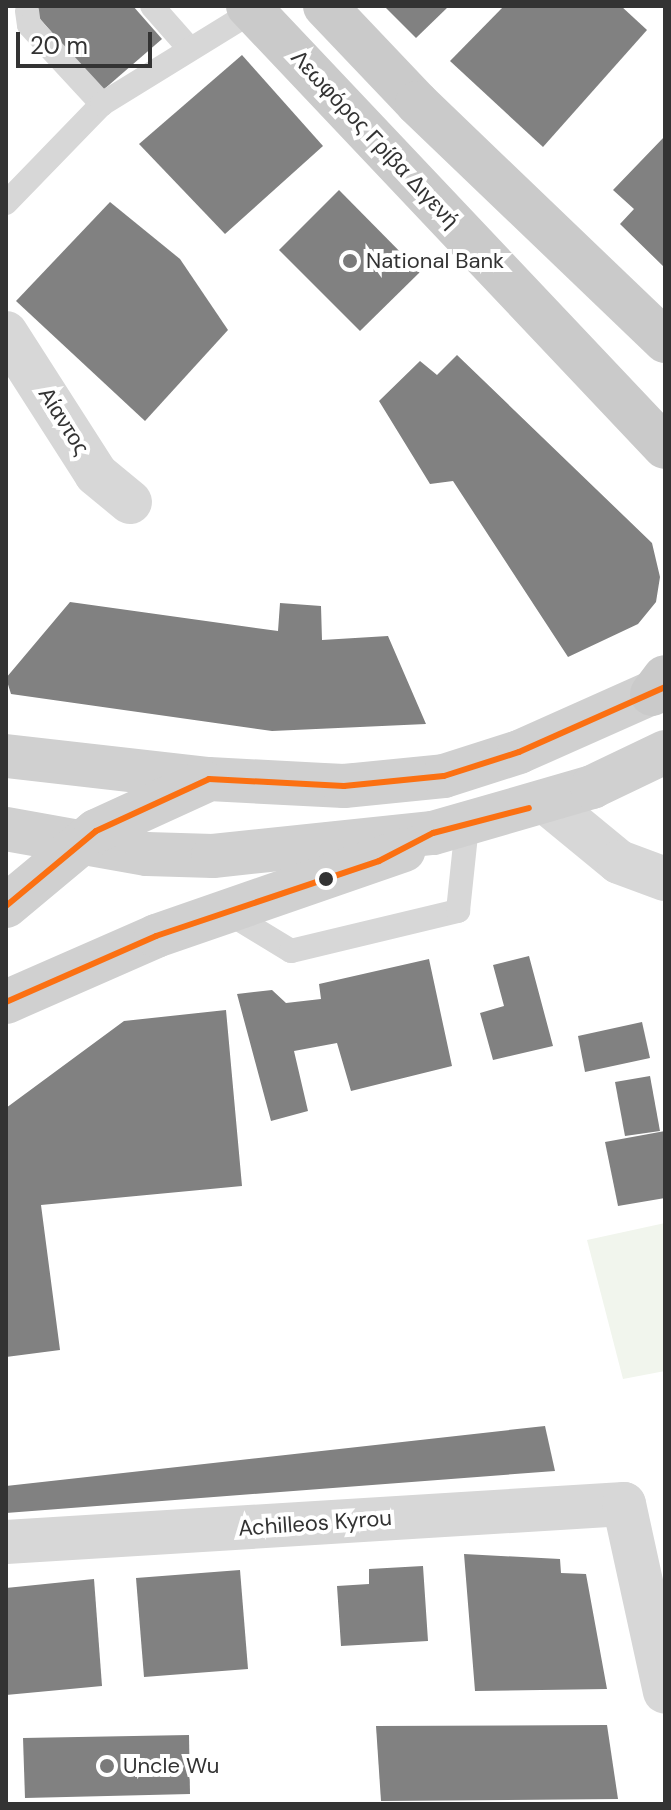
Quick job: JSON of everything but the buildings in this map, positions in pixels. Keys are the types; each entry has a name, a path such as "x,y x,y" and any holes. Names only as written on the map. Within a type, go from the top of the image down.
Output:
{"main road":[{"path":"325,6 417,103 665,341"},
{"name":"Λεωφόρος Γρίβα Διγενή","path":"251,9 665,447"},
{"path":"6,756 209,779 344,786 444,776 519,752 661,686"},
{"path":"6,1002 114,953 379,861 450,829 592,787 665,752"},
{"path":"6,906 76,845 143,807 209,779"},
{"path":"6,829 76,845 213,856 450,829"}],"street":[{"name":"Αίαντος","path":"6,333 96,474 130,502"},
{"path":"546,802 619,862 665,879"},
{"name":"Achilleos Kyrou","path":"6,1542 624,1504 665,1692"}],"lane":[{"path":"152,6 189,48"},
{"path":"6,203 102,104 251,9"},
{"path":"27,11 29,25 102,104"},
{"path":"227,912 291,951 458,911 450,829"}],"shaded area":[{"path":"665,1223 665,1371 623,1379 587,1240"}],"transit line":[{"path":"6,906 96,831 209,779 344,786 444,776 519,752 665,687"},
{"path":"6,1002 156,936 379,861 433,833 529,808"}],"place":[{"name":"National Bank","path":"350,261"},
{"name":"Uncle Wu","path":"107,1766"}]}
